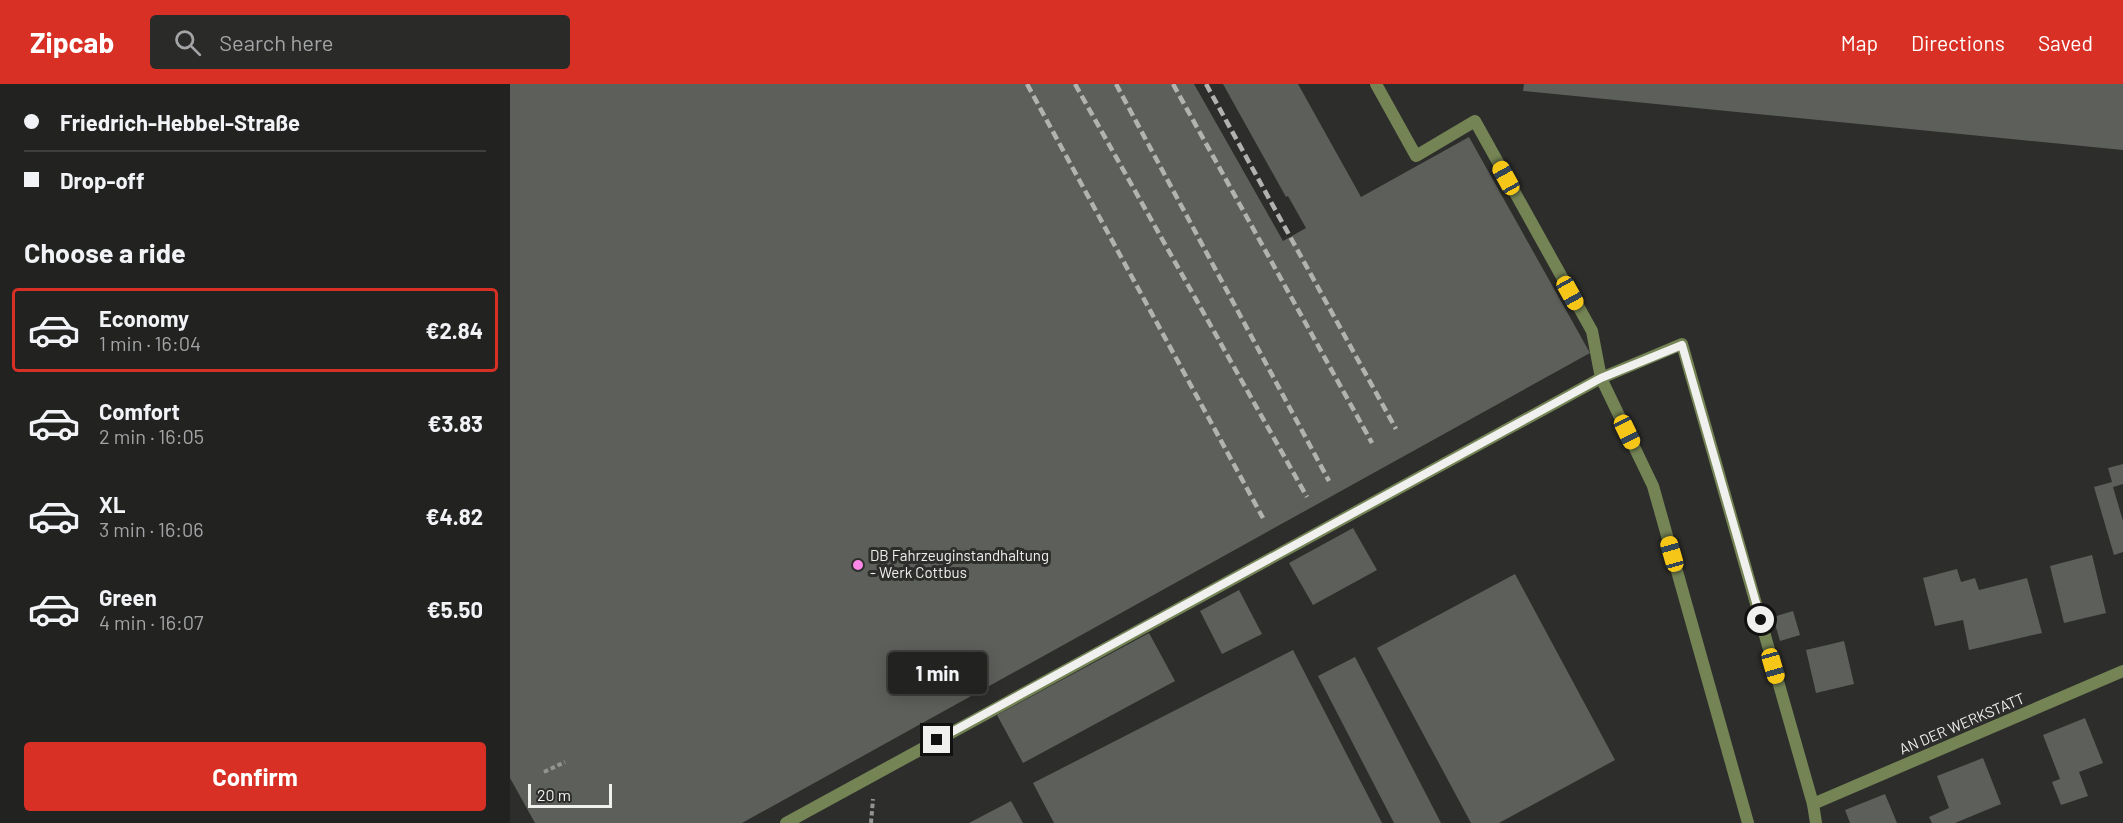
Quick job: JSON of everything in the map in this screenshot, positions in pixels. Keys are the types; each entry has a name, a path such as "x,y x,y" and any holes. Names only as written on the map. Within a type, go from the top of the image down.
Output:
{"street":[{"path":"1376,84 1416,156 1474,121 1592,331 1601,378 1653,486 1748,823"},
{"path":"786,823 1601,378 1682,345 1813,804 1816,823"},
{"name":"AN DER WERKSTATT","path":"1813,804 2123,671"}],"path":[{"path":"544,772 565,762"}],"building":[{"name":"DB Fahrzeuginstandhaltung - Werk Cottbus","path":"510,84 1194,84 1283,241 1306,228 1288,196 1286,197 1223,84 1298,84 1361,197 1469,137 1590,353 742,823 535,823 510,778"},
{"path":"1524,84 2123,84 2123,150 1523,91"},
{"path":"2123,464 2123,484 2113,487 2123,521 2123,552 2114,555 2094,487 2112,482 2108,468"},
{"path":"1353,528 1377,570 1313,605 1289,563"},
{"path":"2092,555 2106,613 2064,623 2050,566"},
{"path":"1957,569 1961,582 1975,578 1979,590 2027,578 2042,633 1969,650 1963,620 1935,626 1923,578"},
{"path":"1515,574 1615,760 1499,823 1471,823 1377,648"},
{"path":"1239,590 1262,634 1222,654 1200,611"},
{"path":"1793,611 1800,635 1780,641 1773,617"},
{"path":"1149,633 1175,681 1023,763 997,715"},
{"path":"1844,641 1854,684 1816,693 1806,650"},
{"path":"1293,650 1382,823 1054,823 1033,783"},
{"path":"1355,657 1441,823 1394,823 1318,676"},
{"path":"2085,718 2103,763 2079,772 2088,796 2061,805 2052,782 2060,779 2043,735"},
{"path":"1983,758 2001,804 1955,823 1932,823 1929,817 1949,808 1937,776"},
{"path":"1885,794 1897,823 1850,823 1845,810"},
{"path":"1011,801 1023,823 969,823"}],"railway":[{"path":"1027,84 1263,518"},
{"path":"1075,84 1307,497"},
{"path":"1116,84 1329,481"},
{"path":"1173,84 1372,443"},
{"path":"1206,84 1396,429"}],"place":[{"name":"DB Fahrzeuginstandhaltung - Werk Cottbus","path":"858,565"}],"route":[{"path":"937,740 1601,378 1682,345 1761,620"}]}
